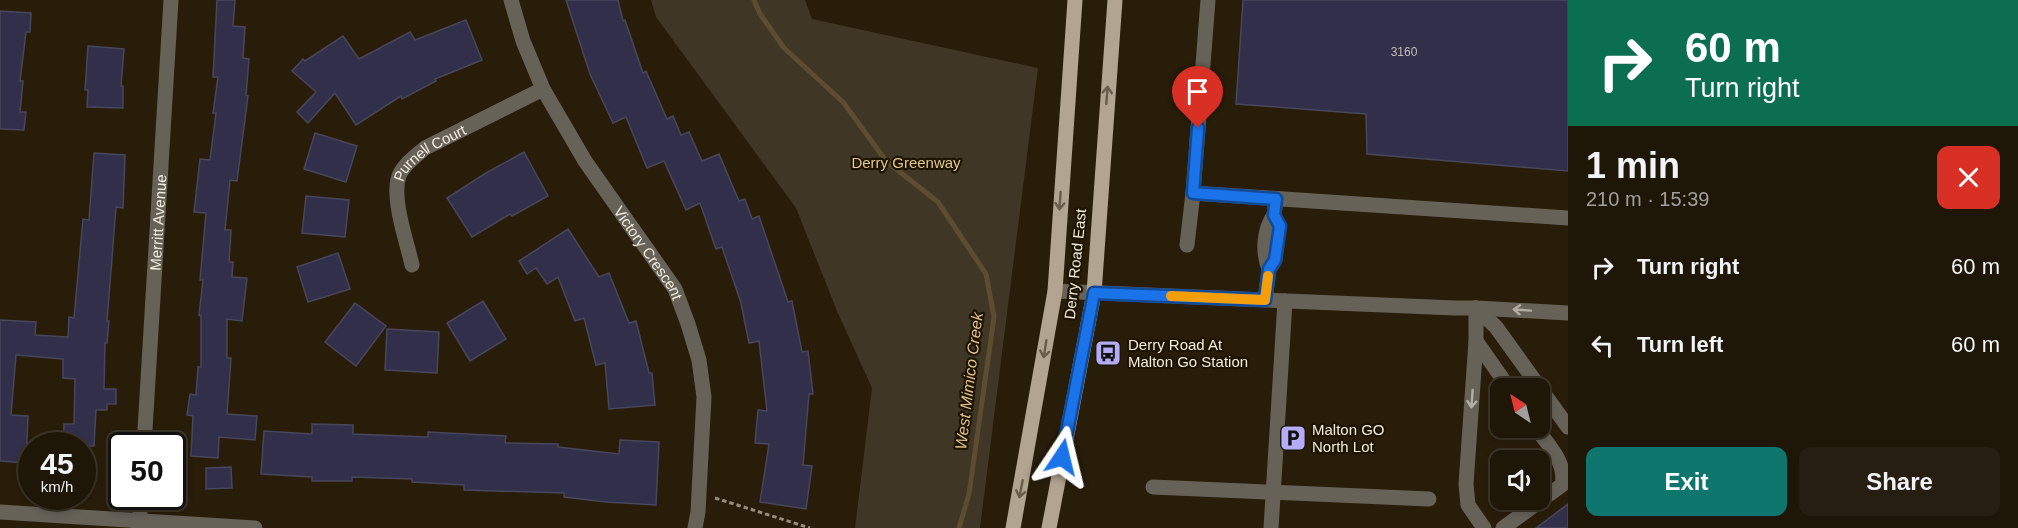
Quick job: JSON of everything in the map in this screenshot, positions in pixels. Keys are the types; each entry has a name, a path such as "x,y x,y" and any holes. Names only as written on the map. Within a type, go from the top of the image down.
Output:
{"main road":[{"name":"Derry Road East","path":"1013,528 1055,291 1075,0"},
{"name":"Derry Road East","path":"1049,528 1094,293 1115,0"}],"street":[{"name":"Merritt Avenue","path":"145,432 171,0"},
{"name":"Victory Crescent","path":"511,0 543,89 585,161 675,289 699,360 704,397 695,528"},
{"path":"1187,245 1208,0"},
{"name":"Purnell Court","path":"412,265 397,197 399,176 424,148 543,89"},
{"path":"1193,193 1568,218"},
{"path":"1265,300 1269,269 1275,260 1280,226 1274,215 1276,199"},
{"path":"1055,291 1568,313"},
{"path":"1271,528 1285,301"},
{"path":"1476,308 1476,341 1466,484 1468,506 1484,528"},
{"path":"1476,308 1496,327 1568,426"},
{"path":"1476,341 1502,378"},
{"path":"1503,528 1562,485 1563,467 1543,438"},
{"path":"1153,487 1429,499"},
{"path":"139,525 140,510"},
{"path":"0,512 139,525 255,528"}],"path":[{"path":"699,493 810,528"}],"green space":[{"name":"Derry Greenway","path":"651,0 805,0 812,19 1038,68 980,528 855,528 872,388 837,311 796,208 656,17"}],"building":[{"path":"217,0 235,0 233,26 245,27 243,58 249,59 246,95 248,96 237,181 230,180 225,230 231,230 229,262 233,262 232,277 247,278 242,321 227,319 227,358 231,358 227,414 257,416 255,440 219,437 218,458 191,456 193,416 187,415 190,394 196,395 198,367 201,367 201,316 199,315 203,280 200,280 206,213 194,212 200,159 210,160 216,113 213,113 218,77 213,77"},
{"path":"566,0 618,0 623,21 625,20 643,73 646,71 667,119 673,116 681,135 689,132 702,161 719,154 739,201 745,199 752,219 759,216 788,302 792,301 802,352 808,351 813,394 809,394 803,465 812,466 806,509 760,502 769,444 755,443 758,410 767,411 759,341 749,343 741,303 722,247 716,249 700,203 686,210 664,161 647,168 626,117 613,123 590,74"},
{"path":"1243,0 1568,0 1568,171 1367,154 1366,114 1236,104"},
{"path":"0,11 31,13 30,32 26,32 20,81 23,81 20,112 26,112 24,130 0,129"},
{"path":"466,20 482,60 435,79 436,81 402,99 401,96 356,125 335,93 308,123 297,112 316,92 292,71 303,59 305,61 343,36 359,59 410,32 415,40"},
{"path":"88,46 124,49 121,86 123,86 123,108 87,107 88,90 85,90"},
{"path":"315,133 357,146 346,182 304,169"},
{"path":"524,152 548,196 512,216 510,214 472,237 447,198"},
{"path":"94,153 125,155 123,208 116,207 107,321 109,321 107,343 105,343 104,389 116,389 116,404 107,404 107,410 96,410 95,432 64,432 64,424 74,424 75,379 63,378 63,359 16,355 11,415 28,416 27,432 18,432 18,462 0,461 0,320 36,322 35,335 68,337 69,317 74,318 83,219 89,220"},
{"path":"306,196 349,200 345,237 302,233"},
{"path":"568,229 599,277 609,273 629,323 636,321 649,373 652,373 655,405 609,409 605,363 596,365 584,318 575,321 558,277 547,284 536,268 527,274 519,261"},
{"path":"338,253 350,289 308,302 297,267"},
{"path":"483,301 506,339 470,361 447,323"},
{"path":"355,303 386,326 356,366 325,342"},
{"path":"387,329 439,332 437,373 385,370"},
{"path":"312,424 353,425 353,434 428,437 428,432 506,436 505,443 558,444 558,447 619,454 620,440 659,442 656,505 564,497 564,493 464,490 464,485 412,482 412,479 352,477 352,481 312,481 312,477 261,474 264,431 312,434"},
{"path":"231,467 232,488 206,489 206,468"},
{"path":"1568,504 1568,528 1536,528"}],"waterway":[{"name":"West Mimico Creek","path":"754,0 760,14 784,48 843,102 886,161 938,202 986,274 994,317 969,494 959,528"}],"slow traffic":[{"path":"1171,296 1265,300 1268,276"}],"place":[{"name":"Derry Road At Malton Go Station","path":"1108,353"},
{"name":"Malton GO North Lot","path":"1293,438"}],"route":[{"path":"1062,457 1094,293 1265,300 1269,269 1275,260 1280,226 1274,215 1276,199 1193,193 1198,128"}]}
